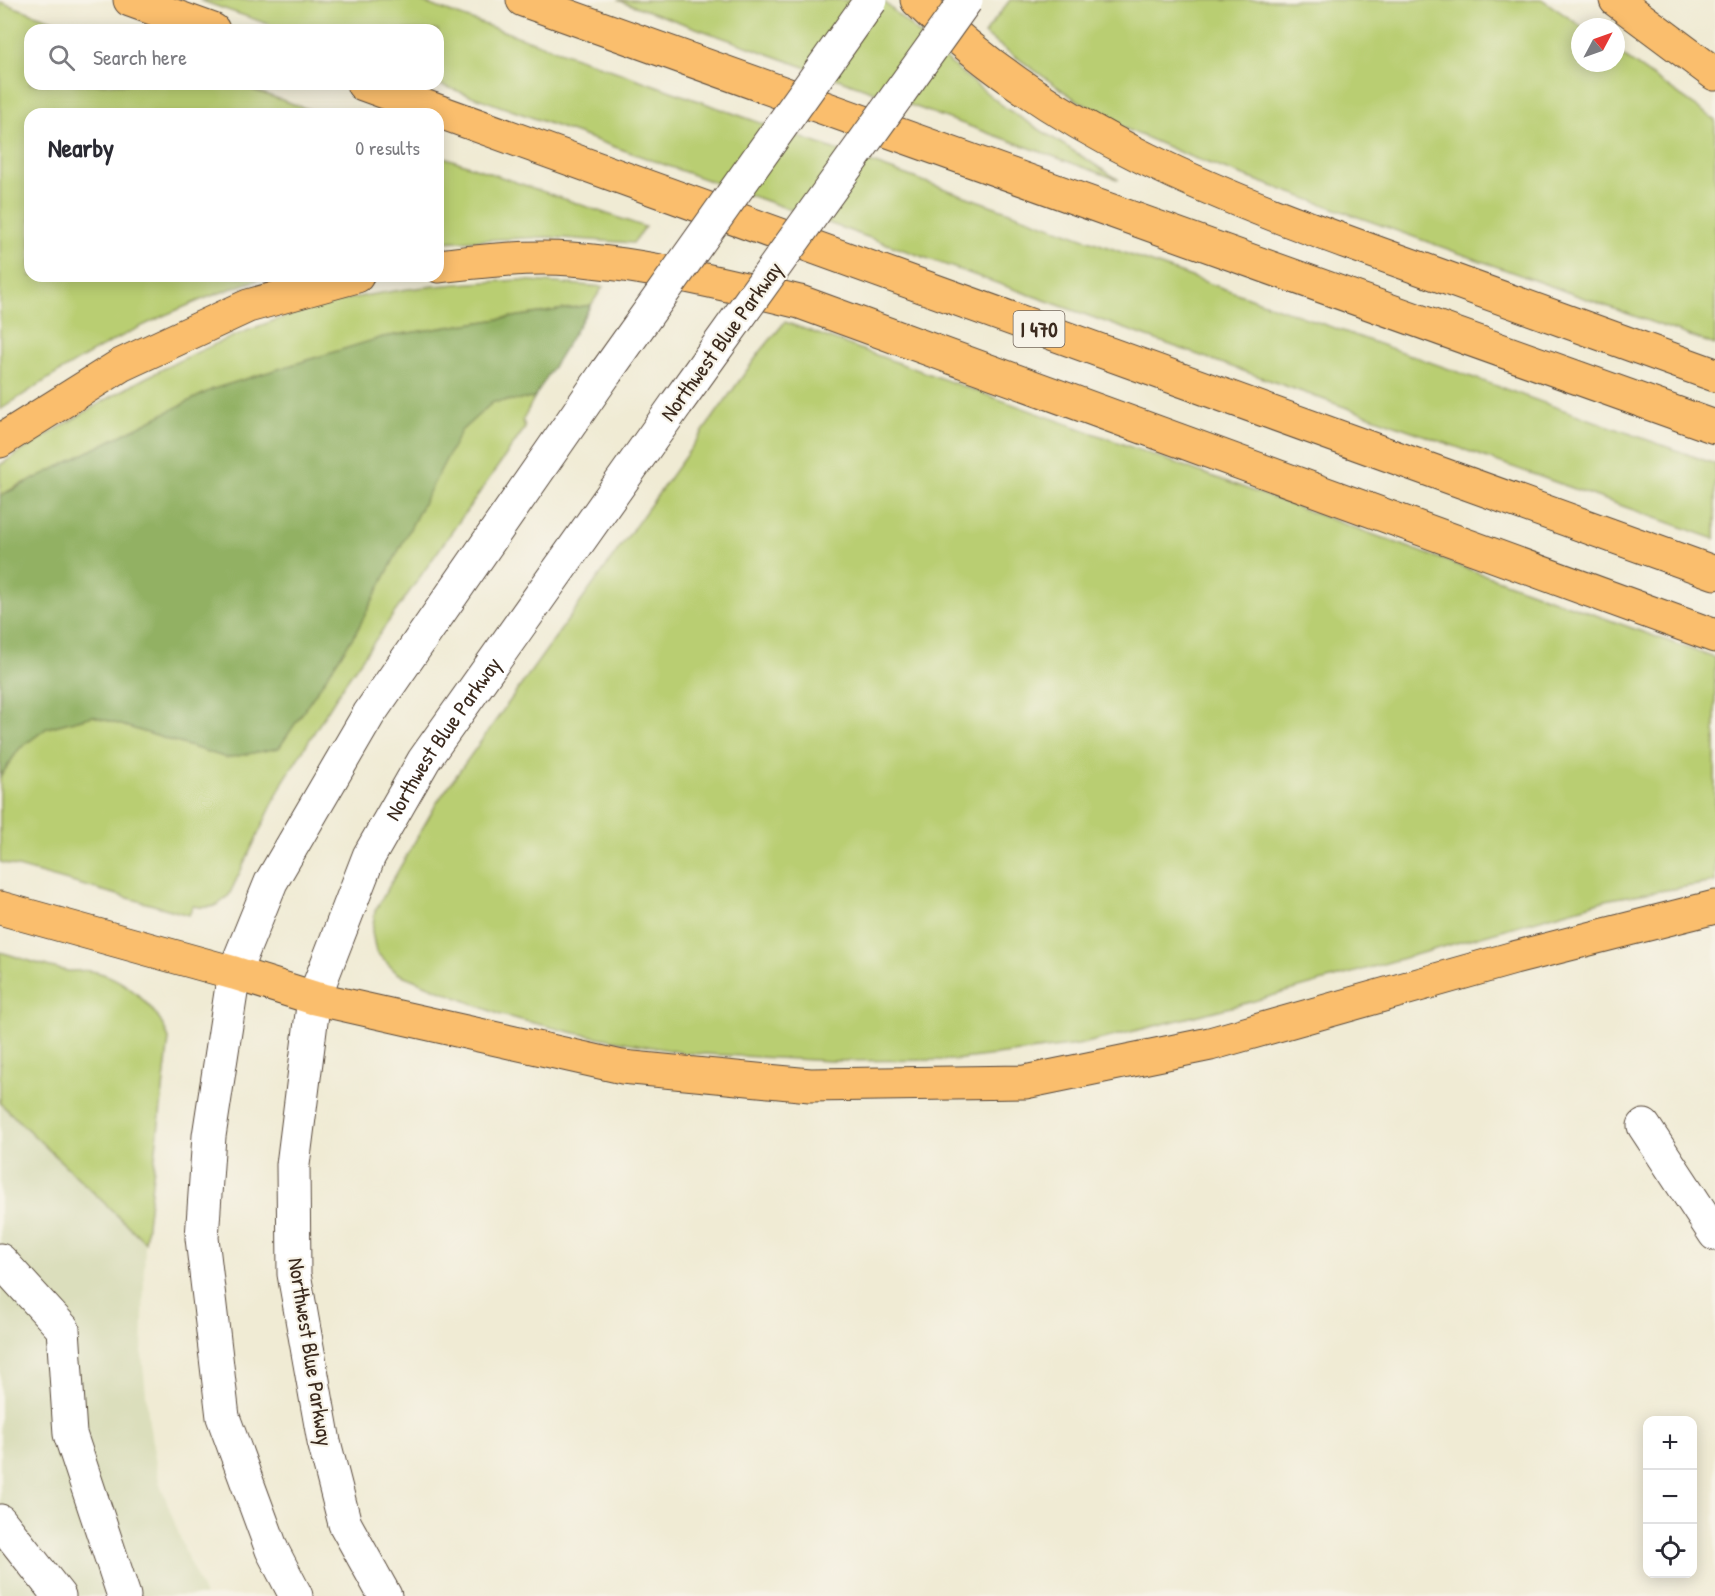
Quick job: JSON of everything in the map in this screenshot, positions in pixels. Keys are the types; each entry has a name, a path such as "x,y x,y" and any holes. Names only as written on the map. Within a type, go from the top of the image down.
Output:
{"highway":[{"path":"130,0 196,24"},
{"path":"523,0 1715,427"},
{"path":"917,0 1012,80 1086,129 1158,166 1299,225 1715,375"},
{"path":"1616,0 1715,74"},
{"name":"I 470","path":"380,90 429,108"},
{"name":"I 470","path":"444,113 1715,573"},
{"path":"444,265 472,262 570,259 695,277 800,302 1715,636"},
{"path":"0,441 121,365 248,306 335,282"},
{"path":"0,908 234,972 314,998 622,1067 810,1085 1025,1082 1210,1044 1514,958 1715,908"}],"street":[{"path":"296,1596 272,1550 223,1417 202,1238 209,1136 234,972 271,882 369,714 607,371 871,0"},
{"name":"Northwest Blue Parkway","path":"385,1596 345,1524 324,1442 294,1274 293,1165 314,998 369,856 424,760 966,0"},
{"path":"1644,1126 1715,1234"},
{"path":"0,1260 63,1329 70,1434 124,1596"},
{"path":"0,1521 59,1596"}],"shaded area":[{"path":"0,1103 145,1242 142,1355 149,1423 159,1481 188,1559 205,1596 0,1596"}],"green space":[{"path":"199,0 416,0 1715,464 1715,539 444,86 444,24 268,24"},
{"path":"618,0 882,0 958,70 1007,109 1119,180"},
{"path":"1010,0 1543,0 1571,19 1571,72 1625,72 1625,57 1715,120 1715,345 1191,157 1124,128 1072,97 984,34"},
{"path":"0,2 63,24 24,24 24,90 253,90 305,108 24,108 24,282 252,282 197,301 130,332 65,368 0,410"},
{"path":"444,157 645,227 633,243 548,237 444,242"},
{"path":"519,280 603,287 591,305 383,337 19,485 0,496 0,465 109,398 184,358 223,341 303,311 356,297 437,286"},
{"path":"591,305 534,398 493,402 461,431 355,634 279,748 227,758 93,716 47,728 19,749 0,777 0,496 213,389 383,337"},
{"path":"785,322 1715,658 1715,882 1610,899 1247,1003 1078,1045 954,1060 830,1061 685,1053 575,1033 501,1015 397,973 376,952 372,932 375,911 438,801 760,352"},
{"path":"534,398 523,420 525,428 345,683 283,782 229,895 221,903 204,907 193,906 189,915 0,862 0,777 19,749 47,728 93,716 227,758 355,634 460,431 493,402"},
{"path":"0,952 59,969 88,970 116,980 128,987 149,1006 164,1028 169,1039 145,1242 0,1103"}]}
